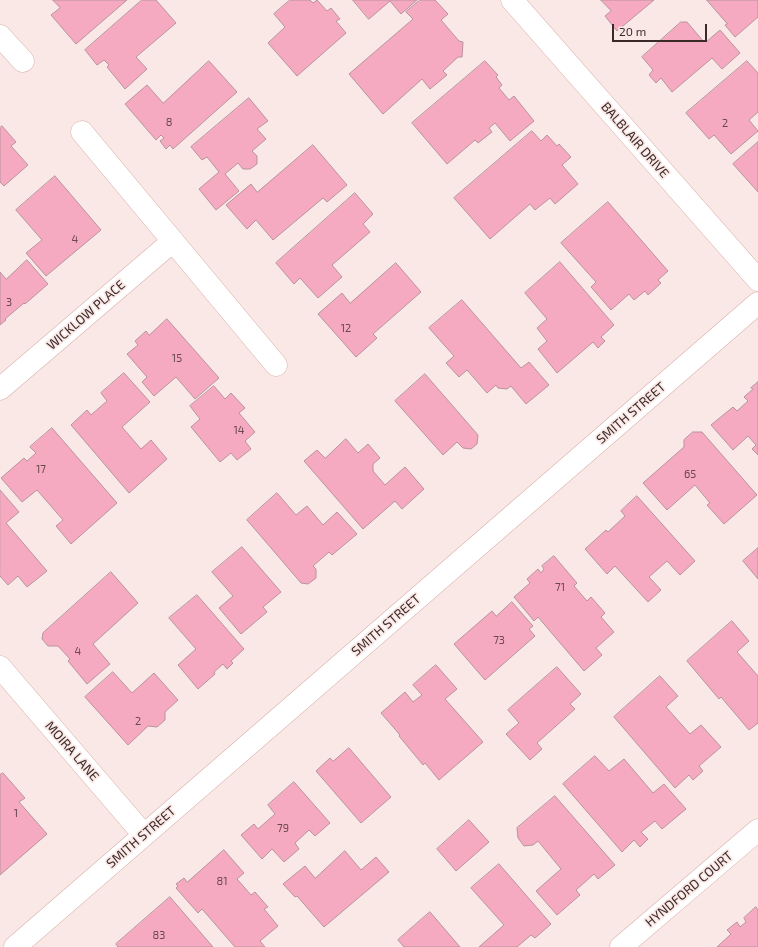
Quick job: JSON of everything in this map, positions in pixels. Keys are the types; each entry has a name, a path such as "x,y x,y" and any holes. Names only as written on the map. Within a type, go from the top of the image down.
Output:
{"street":[{"name":"BALBLAIR DRIVE","path":"512,0 758,280"},
{"path":"0,36 23,62"},
{"path":"82,132 276,365"},
{"name":"WICKLOW PLACE","path":"0,389 172,240"},
{"name":"SMITH STREET","path":"15,947 757,305"},
{"name":"MOIRA LANE","path":"0,667 144,835"},
{"name":"HYNDFORD COURT","path":"621,947 758,830"}],"building":[{"path":"53,0 127,0 76,44 51,15 60,8"},
{"path":"142,0 156,0 176,23 136,57 147,69 125,89 107,67 109,65 104,60 97,65 85,50"},
{"path":"290,0 310,0 313,3 317,0 327,11 331,8 340,19 336,21 346,33 297,76 268,43 285,27 274,14"},
{"path":"353,0 417,0 401,14 390,1 369,19"},
{"path":"420,0 435,0 448,14 441,20 459,41 463,42 462,57 458,57 443,71 447,75 430,89 422,79 383,114 349,74 413,19 406,12"},
{"path":"601,0 654,0 617,31 605,16 611,11"},
{"path":"707,0 758,0 758,17 735,37 725,25 727,24"},
{"path":"681,22 687,22 704,42 720,30 740,53 722,69 712,58 672,92 661,78 656,83 649,75 653,70 642,57"},
{"path":"209,61 237,92 173,149 170,145 166,149 160,141 164,138 161,135 156,140 125,104 147,85 163,103"},
{"path":"485,61 498,75 496,77 502,85 499,88 509,100 514,96 534,121 510,141 495,123 489,128 492,132 478,143 475,140 447,164 412,123"},
{"path":"747,61 758,73 758,112 749,120 758,131 731,154 714,135 709,139 686,113"},
{"path":"249,98 268,121 257,129 266,139 252,151 257,156 257,164 250,169 243,169 238,163 225,174 239,191 216,210 199,189 219,172 207,157 202,160 191,147"},
{"path":"2,126 16,142 11,146 28,165 4,186 0,182 0,128"},
{"path":"532,131 541,141 547,135 557,146 559,144 571,157 562,165 578,184 555,204 550,198 535,210 530,204 490,239 454,198"},
{"path":"758,142 758,192 733,164"},
{"path":"313,145 347,185 327,202 323,198 273,240 256,220 247,229 226,205 251,184 257,192"},
{"path":"55,176 101,230 46,276 26,253 42,240 16,210"},
{"path":"355,193 373,214 363,224 370,232 332,265 342,277 318,298 300,278 294,284 276,263"},
{"path":"608,202 668,271 658,280 661,283 648,295 645,291 634,300 629,294 611,310 591,287 596,282 561,243"},
{"path":"27,260 48,284 5,319 6,320 0,325 0,272 6,279"},
{"path":"560,262 614,325 601,337 605,341 598,348 593,342 557,373 538,349 547,341 537,328 547,319 525,293"},
{"path":"396,263 421,292 373,334 377,338 356,357 318,314 342,293 350,303"},
{"path":"462,300 521,368 529,362 549,385 526,404 511,386 507,389 498,388 496,385 487,393 467,370 459,377 446,363 454,356 429,328"},
{"path":"167,319 219,378 195,399 176,377 154,396 142,382 147,377 127,354 138,345 135,341 146,331 149,335"},
{"path":"124,373 150,402 122,427 141,449 151,440 167,459 129,493 71,425 87,410 91,415 107,401 101,393"},
{"path":"425,374 478,435 477,444 471,449 463,448 457,442 443,455 395,401"},
{"path":"758,382 758,455 752,449 756,445 748,436 733,450 711,425 733,407 737,411 748,401 744,397"},
{"path":"214,386 225,399 231,393 245,408 239,413 255,432 245,441 251,449 237,460 231,453 220,462 191,427 200,419 190,406"},
{"path":"52,428 117,503 71,544 56,526 63,520 37,490 22,502 1,478 24,458 27,461 36,453 30,447"},
{"path":"693,432 702,432 757,495 724,524 707,505 710,503 695,485 667,510 643,483 684,447 684,440"},
{"path":"346,439 358,453 368,444 380,458 373,464 373,471 385,485 405,467 424,489 402,509 395,501 363,529 304,461 317,450 325,458"},
{"path":"0,490 19,512 6,523 47,571 27,587 18,576 8,585 0,576"},
{"path":"277,493 296,515 307,506 323,525 337,512 357,534 332,555 329,552 313,566 316,569 316,578 308,584 301,583 247,520"},
{"path":"637,496 695,561 680,575 667,561 649,577 661,590 648,602 615,566 607,574 585,549 606,530 608,532 625,516 621,511"},
{"path":"242,547 281,592 263,607 267,612 241,634 219,608 233,596 212,572"},
{"path":"758,548 758,579 743,561"},
{"path":"554,556 577,583 574,586 587,601 591,597 605,613 601,617 614,632 596,648 602,655 584,671 538,617 534,621 514,597 530,583 527,579 538,569 541,573 544,569 542,566"},
{"path":"111,572 138,603 93,644 110,664 87,684 68,661 70,659 58,646 48,646 42,639 43,633"},
{"path":"197,595 244,649 231,661 233,663 227,669 223,664 214,672 215,674 198,689 178,665 196,649 169,618"},
{"path":"512,602 533,626 529,629 535,636 485,680 454,644 492,611 496,616"},
{"path":"732,621 749,641 737,652 758,676 758,723 749,730 721,697 719,699 687,661"},
{"path":"436,665 457,689 445,699 483,742 439,780 425,763 423,765 381,713 405,692 413,702 422,695 413,685"},
{"path":"557,667 581,694 570,704 575,709 537,743 542,749 530,760 506,734 519,723 508,710"},
{"path":"113,672 132,693 154,673 178,700 165,712 165,720 157,727 148,726 128,745 85,697"},
{"path":"660,676 678,696 666,707 690,734 701,725 721,747 699,766 703,771 693,780 689,775 675,788 614,717"},
{"path":"349,748 391,797 361,823 316,771 330,758 333,761"},
{"path":"595,756 609,771 624,759 653,793 664,784 686,809 662,829 655,821 641,832 648,839 640,847 634,840 622,852 563,784"},
{"path":"3,773 25,798 19,802 47,834 0,875 0,775"},
{"path":"294,782 330,823 315,836 309,830 295,843 299,849 284,862 272,849 262,859 241,835 254,824 258,829 275,814 268,805"},
{"path":"555,796 615,865 598,879 594,874 576,890 580,895 557,915 536,891 561,869 538,841 533,845 524,846 518,838 517,828"},
{"path":"469,820 489,842 456,871 437,849"},
{"path":"224,850 244,873 237,879 251,895 255,892 268,907 264,909 278,926 260,941 265,947 235,947 202,909 198,913 176,888 178,886 176,884 184,878 187,882"},
{"path":"345,851 361,870 376,857 389,872 324,927 297,896 295,897 283,884 305,866 315,878"},
{"path":"499,864 551,924 535,938 531,935 517,947 479,947 504,925 471,888"},
{"path":"170,897 213,947 118,947 116,944"},
{"path":"756,907 758,910 758,947 717,947 731,934 727,930 737,922 740,927 746,922 744,918"},
{"path":"430,912 460,947 404,947 398,940"}]}
